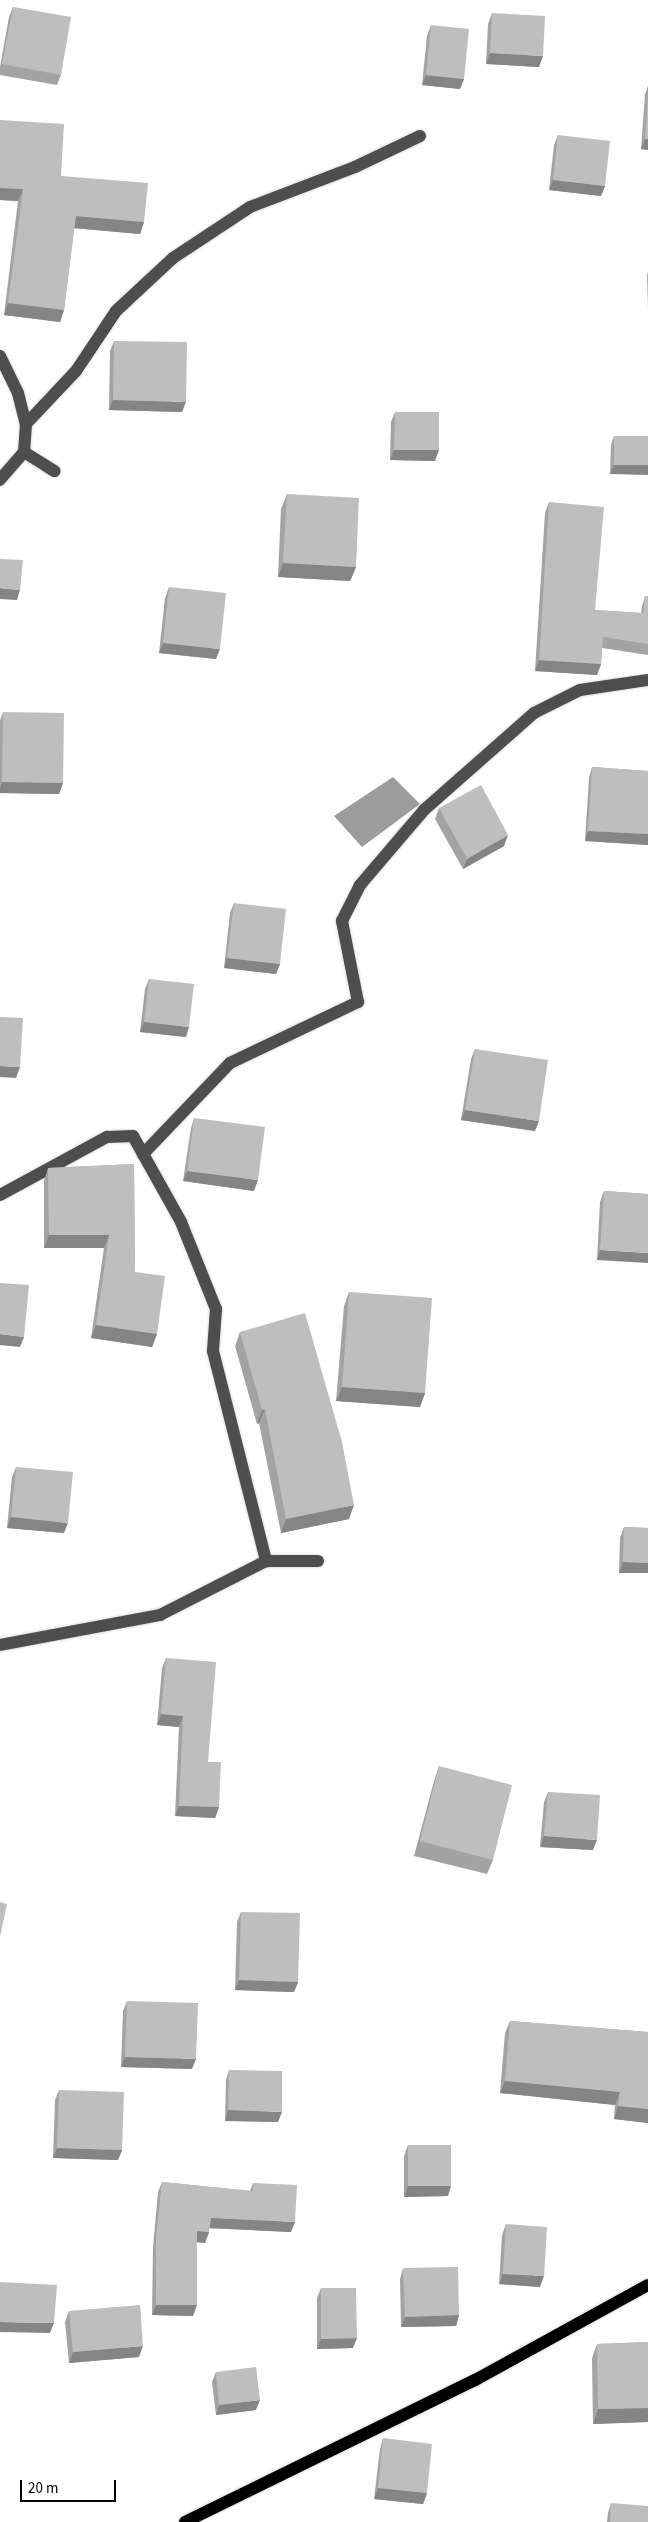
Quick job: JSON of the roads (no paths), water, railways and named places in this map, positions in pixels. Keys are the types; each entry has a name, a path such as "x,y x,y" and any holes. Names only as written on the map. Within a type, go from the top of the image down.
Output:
{"main road":[{"path":"185,2522 475,2380 648,2285"}],"street":[{"path":"26,424 76,371 116,311 173,258 250,207 354,167 420,136"},
{"path":"0,356 18,394 26,424 24,452 0,480"},
{"path":"24,452 54,471"},
{"path":"143,1154 230,1063 358,1002 342,920 360,885 424,810 534,713 580,690 648,680"},
{"path":"0,1196 107,1137 133,1136 181,1222 216,1310 213,1350 266,1561"},
{"path":"0,1645 160,1615 266,1561 318,1561"}]}
